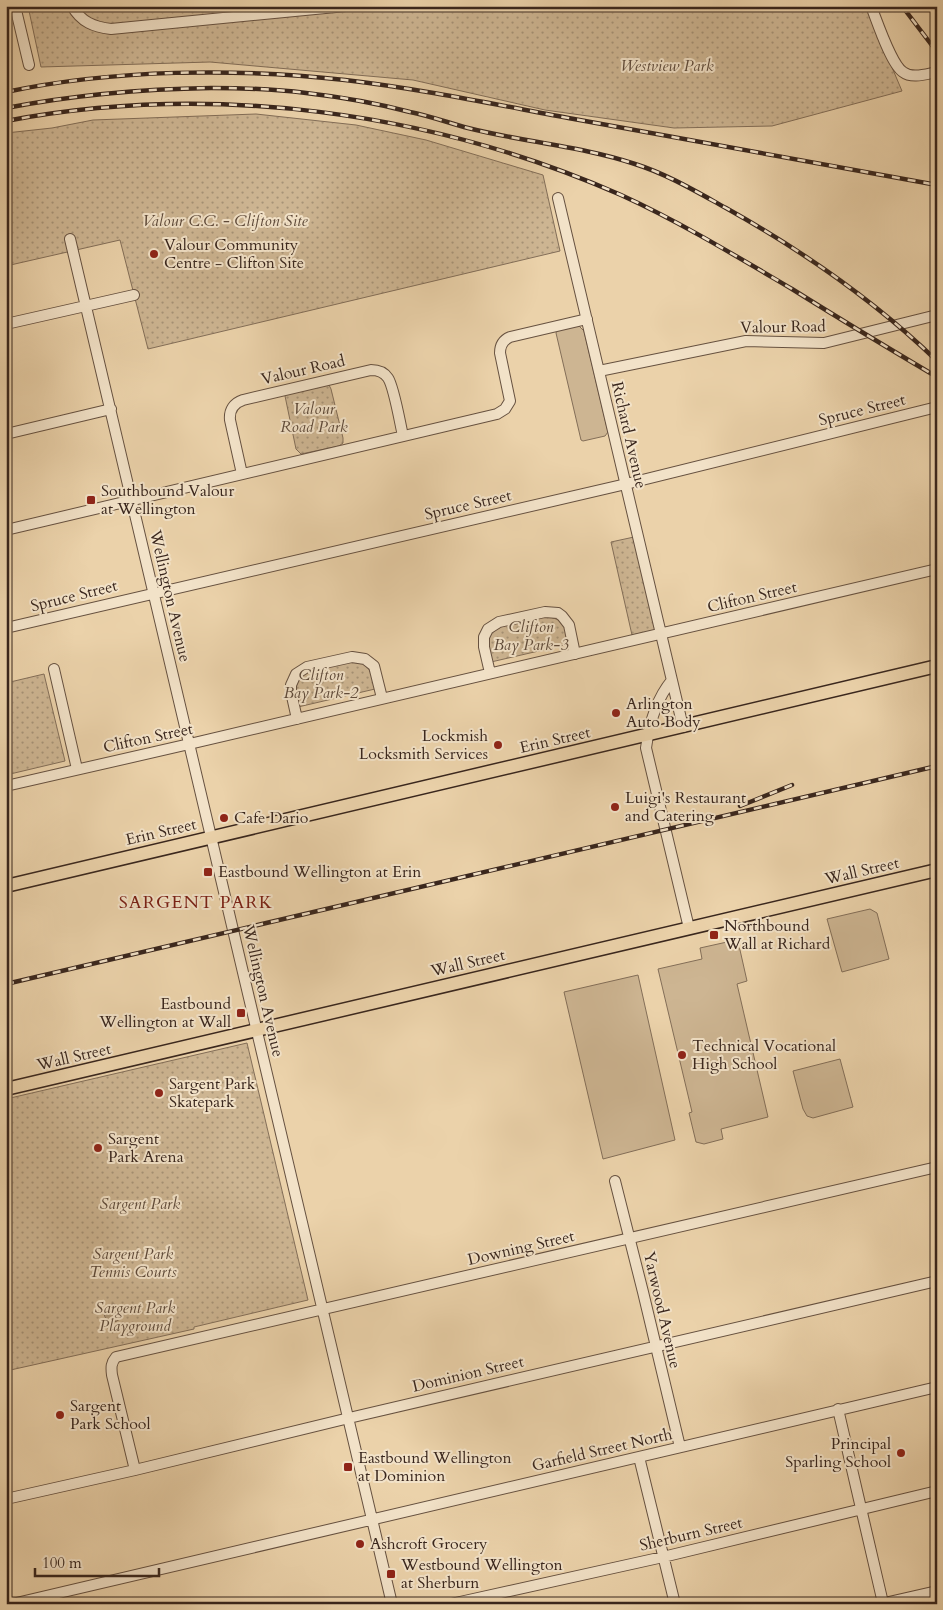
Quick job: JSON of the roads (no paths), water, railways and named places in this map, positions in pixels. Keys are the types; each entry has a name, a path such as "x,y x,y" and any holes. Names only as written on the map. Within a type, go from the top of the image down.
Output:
{"main road":[{"name":"Erin Street","path":"6,886 937,666"},
{"name":"Wall Street","path":"6,1089 937,870"}],"street":[{"path":"72,6 76,14 86,23 98,28 111,29 346,6"},
{"path":"870,6 895,63 904,73 917,76 937,72"},
{"path":"13,12 29,65"},
{"name":"Richard Avenue","path":"558,198 683,727"},
{"name":"Wellington Avenue","path":"70,239 392,1604"},
{"path":"6,324 134,295"},
{"name":"Valour Road","path":"599,371 738,342 824,343 937,315"},
{"path":"6,530 500,412 510,401 500,353 504,340 587,319"},
{"name":"Valour Road","path":"242,474 230,420 230,413 235,404 323,380 366,370 375,370 383,373 390,381 404,436"},
{"name":"Spruce Street","path":"6,628 626,484 937,408"},
{"path":"6,434 111,410"},
{"name":"Clifton Street","path":"6,786 937,568"},
{"path":"490,673 484,647 484,637 488,629 499,622 545,612 558,613 569,625 575,654"},
{"path":"297,719 291,685 296,674 307,667 352,657 365,658 371,662 375,670 382,698"},
{"path":"54,669 77,769"},
{"path":"672,680 665,688 648,734 646,748 689,928"},
{"name":"Downing Street","path":"135,1470 112,1375 111,1366 116,1357 937,1167"},
{"name":"Yarwood Avenue","path":"615,1181 680,1447"},
{"name":"Dominion Street","path":"6,1499 937,1281"},
{"name":"Garfield Street North","path":"12,1604 937,1386"},
{"path":"838,1409 881,1603 937,1591"},
{"path":"639,1457 675,1604"},
{"name":"Sherburn Street","path":"451,1604 663,1557 937,1491"}],"railway":[{"path":"902,6 937,52"},
{"path":"6,92 47,84 90,79 176,73 219,72 345,80 460,98 937,185"},
{"path":"6,108 83,96 134,91 211,88 283,91 332,96 371,103 425,115 489,133 573,148 615,158 647,168 682,184 782,241 836,277 888,317 937,361"},
{"path":"6,121 84,110 162,104 241,105 319,112 397,124 473,143 548,166 643,205 750,264 937,377"},
{"path":"6,984 937,766"},
{"path":"740,806 792,785"}],"place":[{"name":"Valour Community Centre - Clifton Site","path":"154,254"},
{"name":"Southbound Valour at Wellington","path":"91,500"},
{"name":"Arlington Auto Body","path":"616,713"},
{"name":"Lockmish Locksmith Services","path":"498,745"},
{"name":"Luigi's Restaurant and Catering","path":"615,807"},
{"name":"Cafe Dario","path":"224,818"},
{"name":"Eastbound Wellington at Erin","path":"208,872"},
{"name":"Northbound Wall at Richard","path":"714,935"},
{"name":"Eastbound Wellington at Wall","path":"241,1013"},
{"name":"Technical Vocational High School","path":"682,1055"},
{"name":"Sargent Park Skatepark","path":"159,1093"},
{"name":"Sargent Park Arena","path":"98,1148"},
{"name":"Sargent Park School","path":"60,1415"},
{"name":"Principal Sparling School","path":"901,1453"},
{"name":"Eastbound Wellington at Dominion","path":"348,1467"},
{"name":"Ashcroft Grocery","path":"360,1544"},
{"name":"Westbound Wellington at Sherburn","path":"391,1574"}],"district":[{"name":"SARGENT PARK","path":"196,902"}],"park label":[{"name":"Westview Park","path":"667,66"},
{"name":"Valour C.C. - Clifton Site","path":"225,221"},
{"name":"Valour Road Park","path":"314,418"},
{"name":"Clifton Bay Park-3","path":"531,636"},
{"name":"Clifton Bay Park-2","path":"321,684"},
{"name":"Sargent Park","path":"140,1204"},
{"name":"Sargent Park Tennis Courts","path":"133,1263"},
{"name":"Sargent Park Playground","path":"135,1317"}]}
